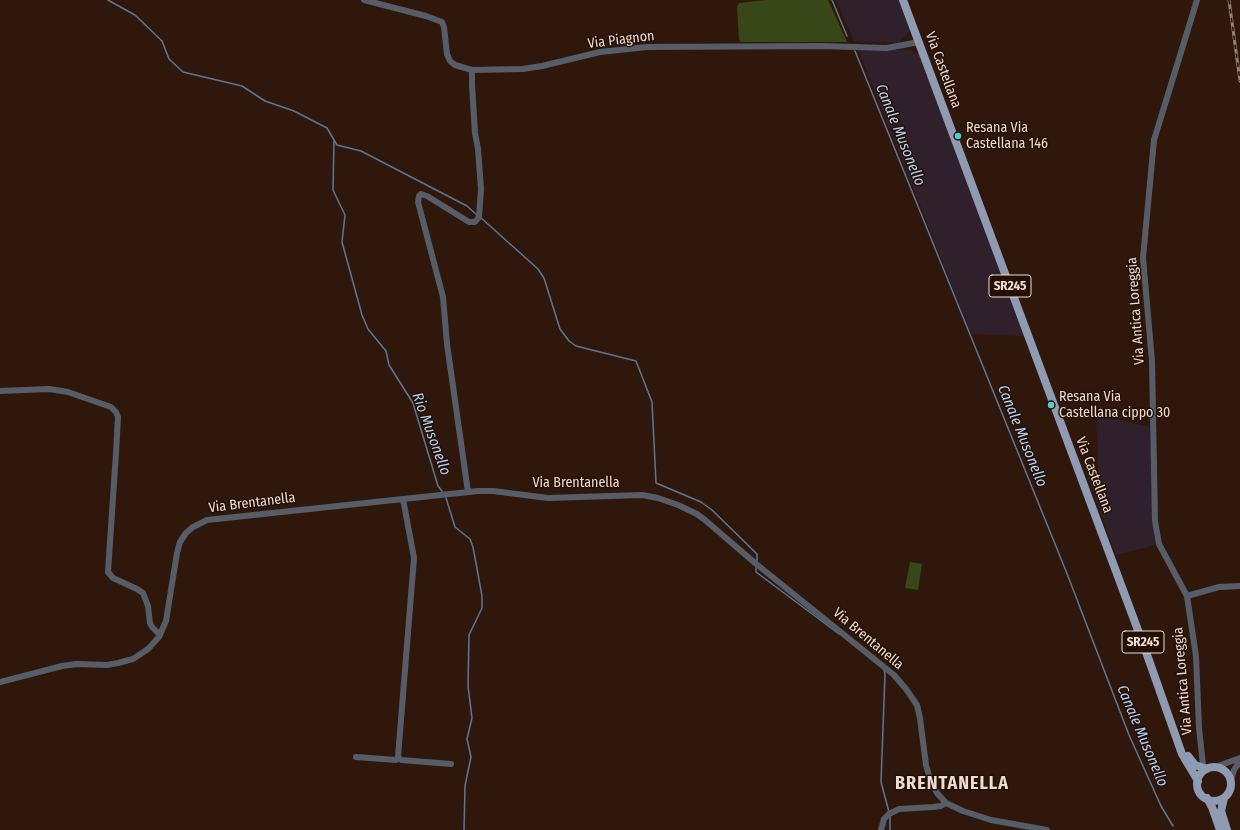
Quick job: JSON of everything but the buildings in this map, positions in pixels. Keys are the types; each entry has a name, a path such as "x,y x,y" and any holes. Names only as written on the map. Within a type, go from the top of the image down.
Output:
{"main road":[{"name":"Via Castellana","path":"903,0 1168,712 1182,754 1196,778"},
{"name":"Via Castellana","path":"1168,712 1190,760 1195,765 1206,767"},
{"path":"1196,778 1206,767"},
{"name":"SR245","path":"1206,767 1220,768 1226,771 1231,780"},
{"name":"SR245","path":"1196,778 1200,791 1210,803 1220,830"},
{"path":"1227,830 1221,811 1224,798 1230,790 1231,780"},
{"path":"1207,798 1214,800 1224,798"}],"street":[{"name":"Via Piagnon","path":"364,0 426,16 442,22 444,27 447,54 450,61 455,65 472,70 523,69 600,52 647,47 821,46 886,48 919,42"},
{"name":"Via Antica Loreggia","path":"1197,0 1154,140 1143,258 1152,361 1155,521 1159,544 1187,596 1196,656 1199,728 1206,767"},
{"path":"468,492 447,344 443,297 418,202 419,196 422,194 469,222 475,222 479,216 481,189 478,149 475,132 472,70"},
{"path":"0,391 49,389 68,392 111,407 116,412 118,417 108,572 113,578 138,589 143,593 148,606 150,623 160,635"},
{"name":"Via Brentanella","path":"0,682 62,666 107,665 122,662 138,656 148,649 160,635 164,627 169,610 178,548 186,533 201,523 219,518 468,492 493,491 548,498 642,495 668,501 697,514 718,530 755,563 880,663 902,685 913,698 919,712 926,765 931,784 936,793 946,803 963,812 1001,823 1047,830"},
{"path":"398,757 414,558 403,499"},
{"path":"1187,596 1219,588 1240,586"},
{"path":"356,757 396,760 398,757"},
{"path":"398,757 401,760 450,764"},
{"path":"1206,767 1240,759"},
{"path":"1231,780 1240,759"},
{"path":"881,830 884,819 889,814 900,809 941,806 946,803"},
{"path":"1000,830 1001,823"}],"shaded area":[{"path":"836,0 899,0 910,31 898,43 854,41"},
{"path":"858,49 910,50 919,54 1025,336 971,334"},
{"path":"1097,415 1150,427 1155,545 1116,555 1086,472 1098,475"}],"green space":[{"path":"766,0 828,0 847,42 741,42 739,40 737,7 739,3"},
{"path":"910,562 922,564 918,590 905,588"}],"waterway":[{"path":"108,0 135,15 162,41 169,59 183,72 242,86 265,101 294,111 327,128 337,145 361,151 467,206 477,215"},
{"name":"Canale Musonello","path":"832,0 847,36"},
{"name":"Canale Musonello","path":"855,51 1066,571 1129,735 1161,806 1173,826"},
{"name":"Rio Musonello","path":"334,140 333,190 345,215 342,242 362,315 368,329 386,351 389,365 413,403 438,486 442,491"},
{"path":"480,217 538,269 544,278 560,329 569,341 576,346 636,361 652,402 656,483 701,502 712,510 757,554 757,561"},
{"name":"Rio Musonello","path":"446,498 455,527 470,539 473,547 482,596 482,608 469,635 468,686 472,718 467,739 471,757 465,786 464,830"},
{"path":"756,567 756,572 839,634"},
{"path":"884,670 881,782 889,812"},
{"path":"890,816 890,830"}],"railway":[{"path":"1229,0 1240,81"}],"place":[{"name":"Resana Via Castellana 146","path":"958,136"},
{"name":"Resana Via Castellana cippo 30","path":"1051,405"}],"district":[{"name":"BRENTANELLA","path":"952,784"}]}
